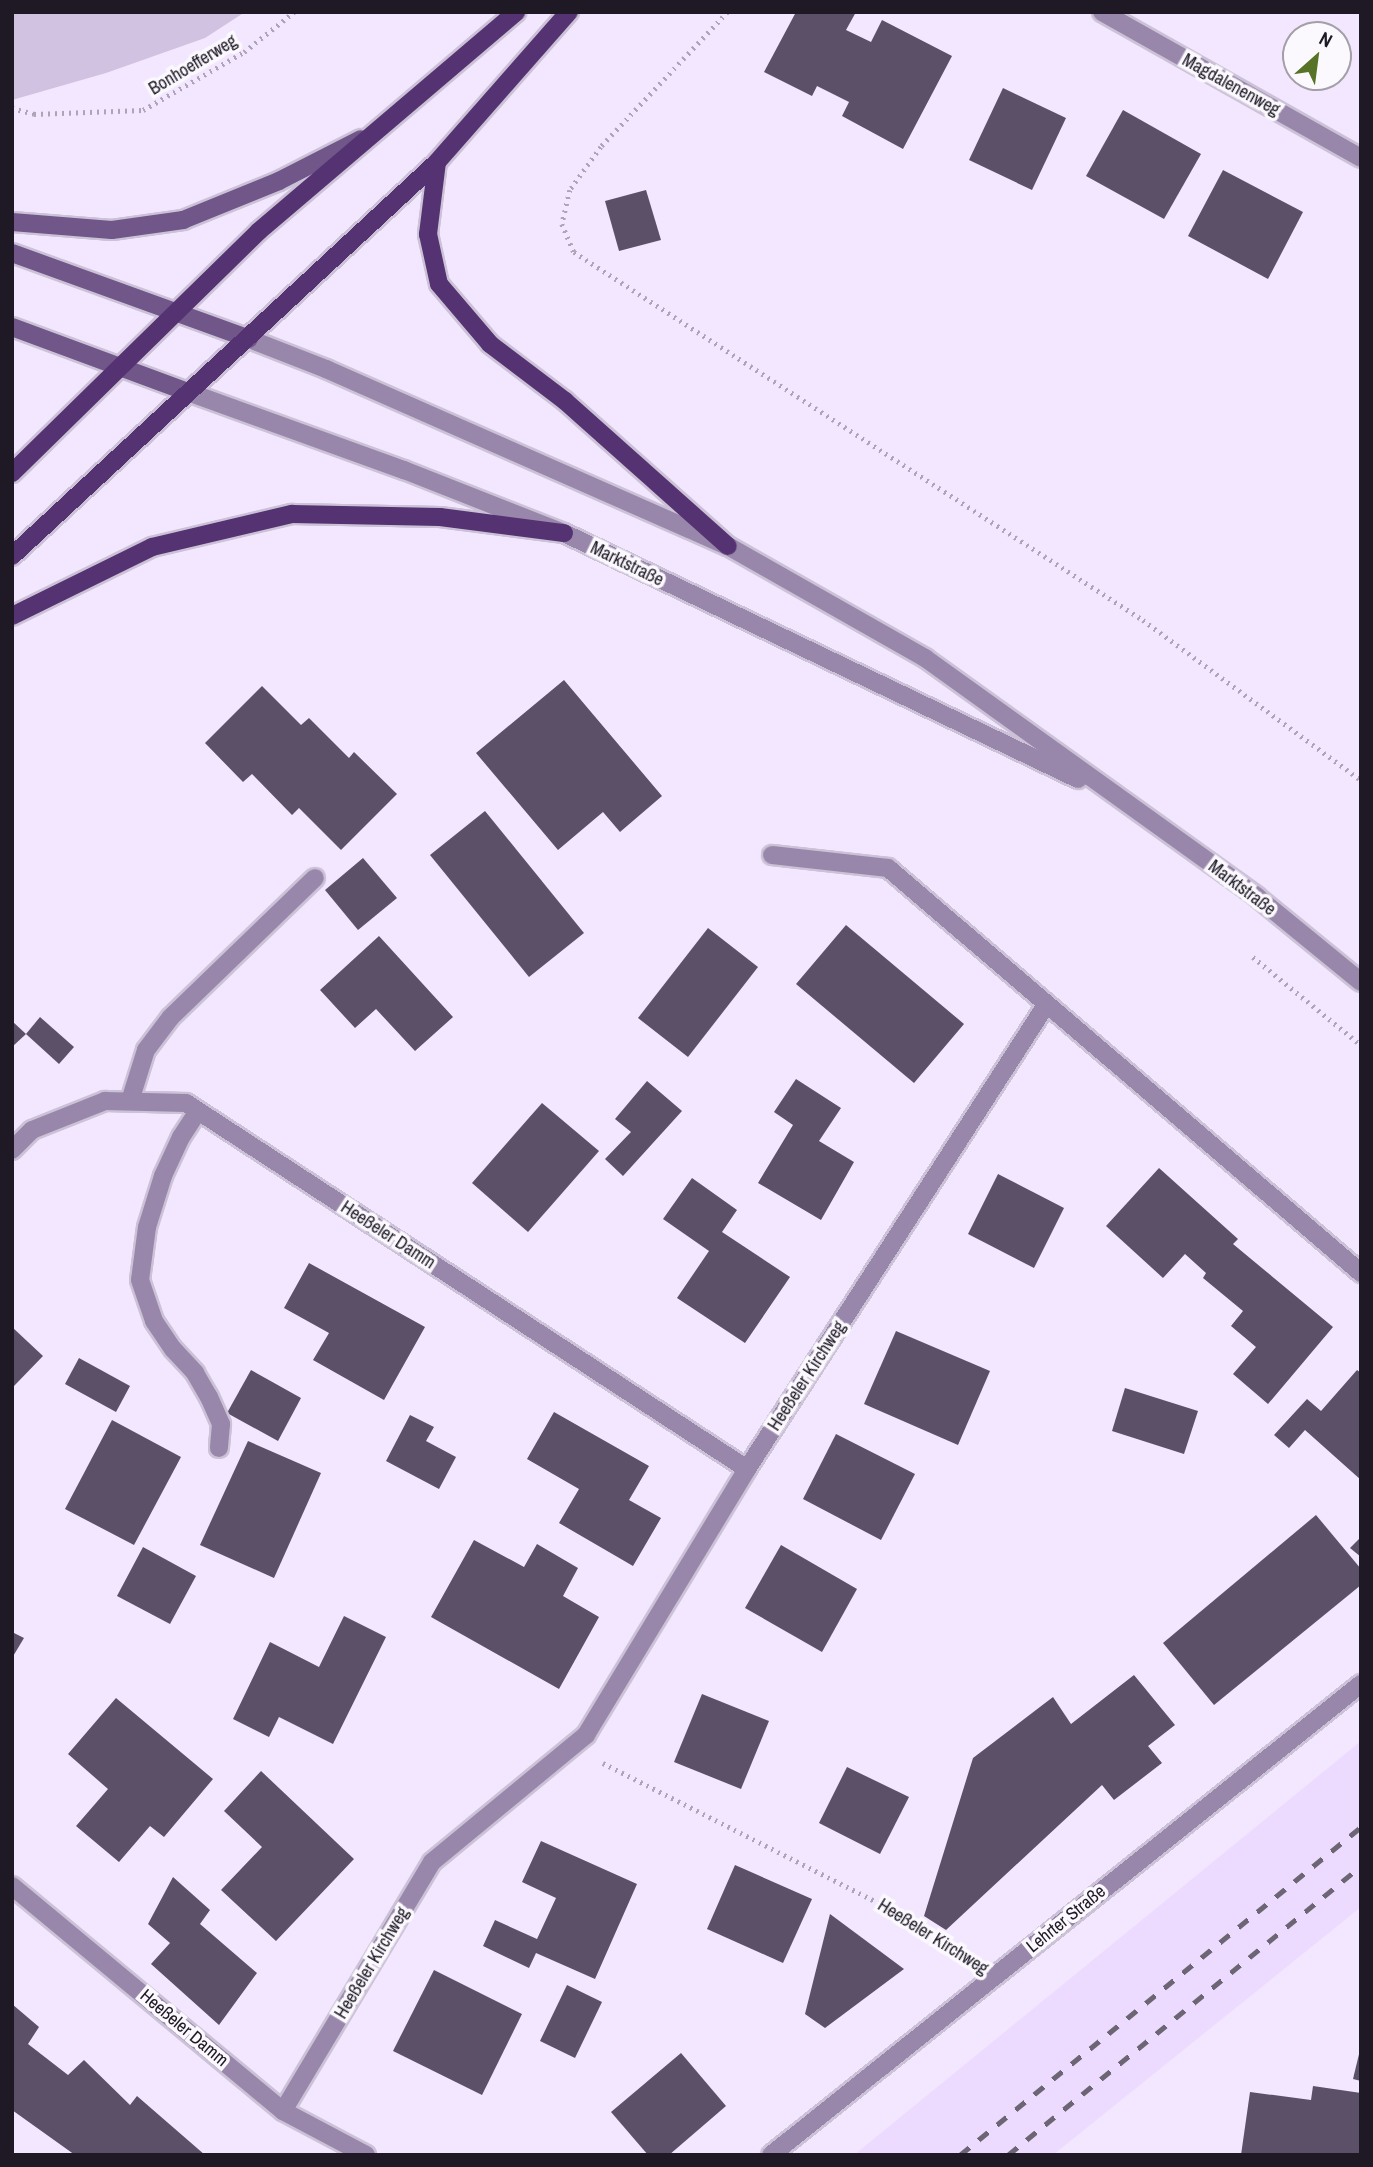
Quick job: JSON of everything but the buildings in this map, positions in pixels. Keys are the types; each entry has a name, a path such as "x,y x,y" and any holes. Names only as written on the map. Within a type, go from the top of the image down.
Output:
{"main road":[{"path":"12,473 259,231 367,136 516,12"},
{"path":"12,556 437,162 569,12"},
{"path":"437,162 428,234 439,284 490,344 565,401 729,546"},
{"path":"12,616 152,547 292,514 440,517 564,533"}],"street":[{"name":"Magdalenenweg","path":"1102,12 1361,158"},
{"path":"12,222 112,230 183,220 279,181 367,136"},
{"path":"12,253 176,310 249,339"},
{"name":"Marktstraße","path":"12,327 404,470 564,533 1120,798"},
{"name":"Marktstraße","path":"249,339 339,375 729,546 925,658 1257,897 1361,982"},
{"path":"772,855 888,868 1361,1273"},
{"path":"130,1101 146,1050 171,1017 315,878"},
{"name":"Heeßeler Kirchweg","path":"283,2111 432,1861 586,1735 747,1469 1046,1006"},
{"name":"Heeßeler Damm","path":"12,1150 32,1130 105,1101 187,1103 747,1469"},
{"path":"198,1111 181,1136 163,1176 147,1227 140,1280 154,1321 173,1349 195,1373 209,1397 221,1424 219,1448"},
{"name":"Lehrter Straße","path":"771,2155 1361,1684"},
{"name":"Heeßeler Damm","path":"12,1886 283,2111 366,2155"}],"path":[{"name":"Bonhoefferweg","path":"12,108 34,114 143,110 244,52 294,12"},
{"path":"727,12 601,147 570,190 562,224 574,252 1143,620 1361,780"},
{"path":"1253,957 1361,1045"},
{"name":"Heeßeler Kirchweg","path":"571,1747 899,1913 996,1975"}],"shaded area":[{"path":"12,12 245,12 205,38 106,73 12,100"},
{"path":"1361,1741 1361,1907 1053,2155 854,2155"}],"railway":[{"path":"960,2155 1361,1827"},
{"path":"1008,2155 1361,1866"}]}
